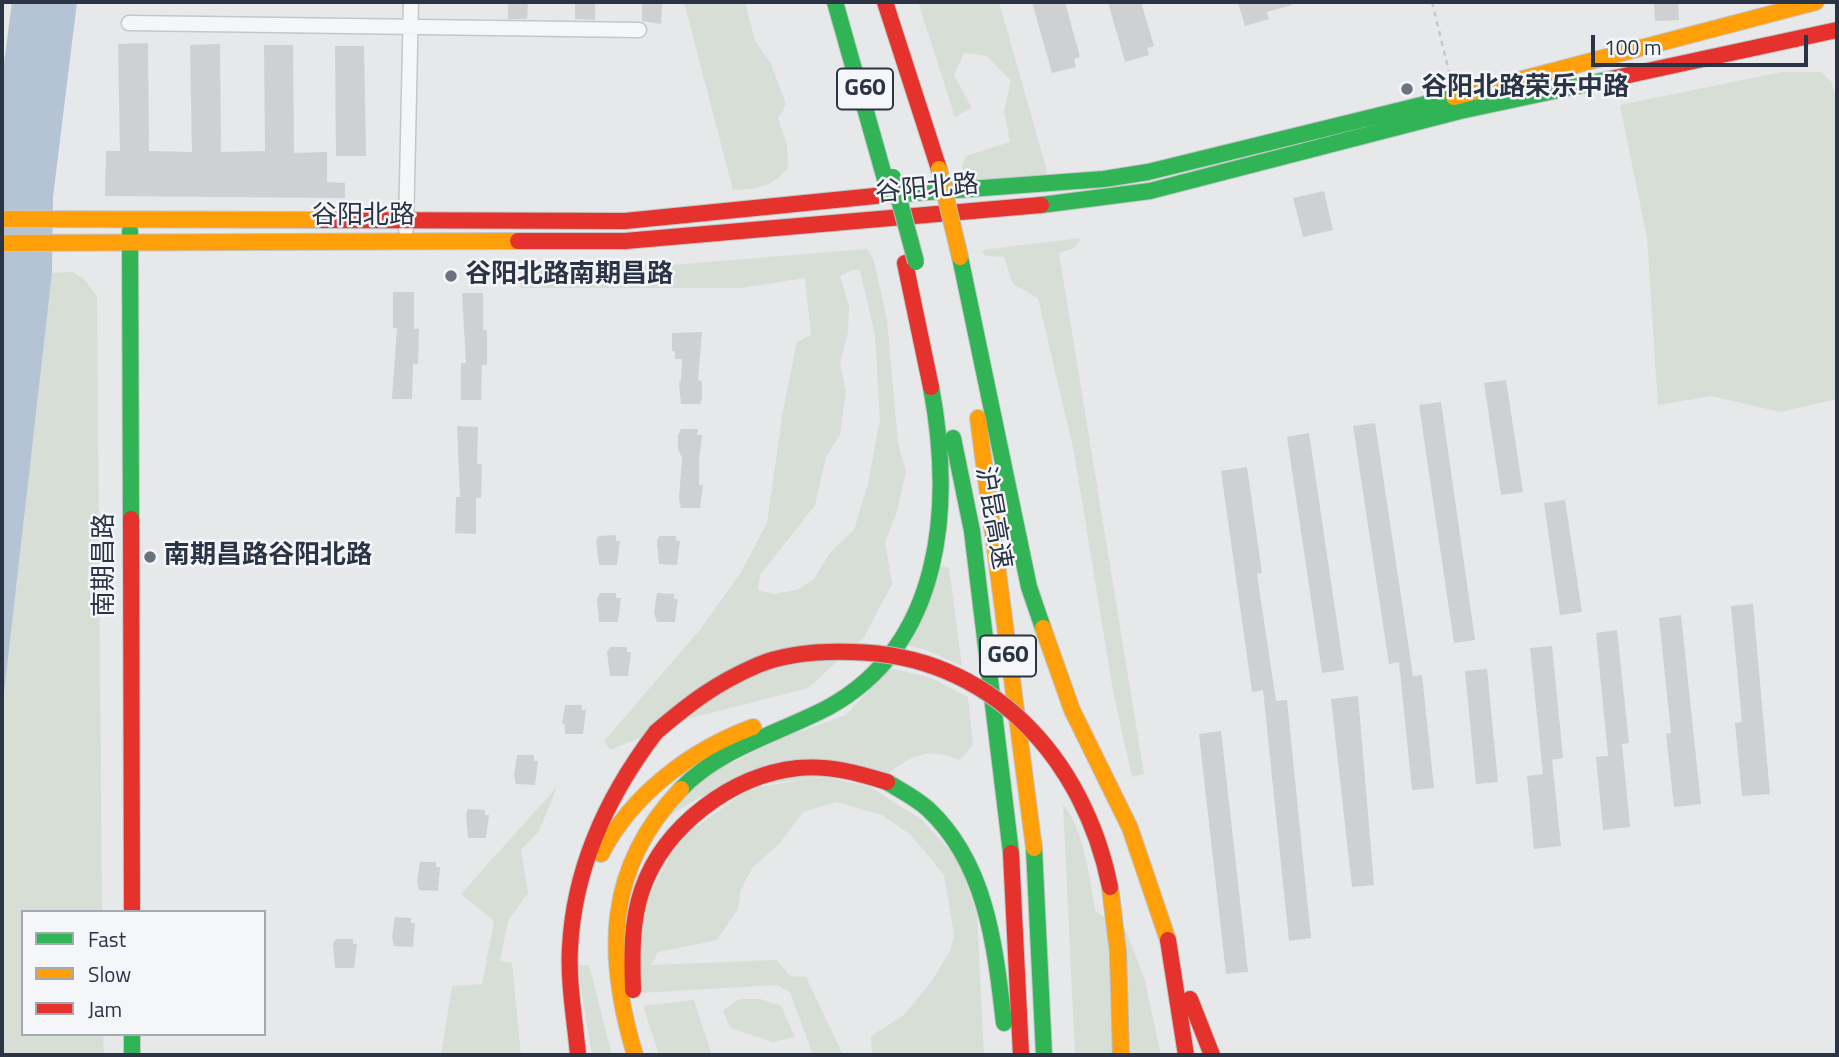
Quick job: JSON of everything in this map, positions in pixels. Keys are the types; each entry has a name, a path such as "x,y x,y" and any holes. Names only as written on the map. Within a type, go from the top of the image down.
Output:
{"main road":[{"name":"沪昆高速","path":"836,2 889,178 911,262 972,531 1012,860 1021,1055"},
{"name":"沪昆高速","path":"885,2 939,169 960,257 989,512 1035,858 1044,1055"},
{"name":"谷阳北路","path":"2,219 658,219 775,204 1104,179 1148,172 1455,97 1816,2"},
{"name":"谷阳北路","path":"2,243 659,239 1104,199 1150,191 1461,111 1837,30"},
{"name":"南期昌路","path":"130,218 132,910"},
{"path":"960,257 1028,587 1072,710 1130,828 1172,956 1212,1055"},
{"path":"635,1055 625,1028 613,965 614,933 626,869 664,805 690,779 724,757 852,695 885,664 911,625 931,570 942,496 942,453 911,262"},
{"path":"578,1055 571,978 575,893 603,821 634,762 656,732 685,704 727,676 774,659 820,650 867,650 914,659 958,675 1003,703 1042,739 1060,762 1075,786 1097,837 1115,917 1121,1055"},
{"path":"572,923 605,846 650,790 679,762 717,740 785,718 817,713"},
{"path":"652,1055 634,994 633,935 647,877 662,849 682,822 706,802 734,785 763,774 793,768 854,771 905,793 939,821 959,847 987,909 1007,1055"},
{"path":"1172,956 1186,1055"},
{"path":"132,1036 132,1055"}],"street":[{"path":"405,241 411,2"},
{"path":"129,23 639,30"}],"path":[{"path":"1432,2 1455,97"}],"shaded area":[{"path":"684,2 745,2 755,41 771,64 786,104 778,119 787,144 788,168 770,183 757,188 733,190"},
{"path":"918,2 999,2 1047,171 1044,180 972,189 962,167 966,156 1010,142 1004,111 1011,81 987,56 964,53 954,75 972,108 955,117"},
{"path":"1782,72 1821,72 1831,82 1837,100 1837,399 1781,412 1711,396 1658,405 1647,238 1620,105"},
{"path":"1081,238 1074,248 1059,253 1144,774 1132,777 1113,691 1074,452 1038,298 1013,284 1004,257 985,256 982,250"},
{"path":"867,249 874,261 887,320 898,443 906,472 897,512 885,542 892,584 864,637 808,688 683,720 610,750 604,741 699,631 740,574 767,523 783,411 797,342 811,335 805,278 741,288 521,288 521,265 659,266","holes":["852,270 860,270 875,335 880,419 868,484 854,530 830,553 814,579 797,590 773,594 758,590 760,575 815,505 826,457 840,435 846,392 840,364 848,332 849,306 840,276"]},
{"path":"73,272 85,280 97,297 102,910 21,910 21,1036 103,1036 104,1055 2,1055 2,711 52,273"},
{"path":"940,566 949,568 962,666 926,650 908,646"},
{"path":"889,668 929,677 968,697 973,745 960,760 929,753 913,757 887,774 867,769 700,797 660,821 696,781 779,739 846,715"},
{"path":"826,777 870,787 922,820 958,859 977,915 984,1055 872,1055 871,1036 904,1015 932,981 951,949 954,934 944,875 911,835 882,815 836,802 803,812 779,844 753,867 741,889 738,909 717,940 658,952 651,965 777,960 790,976 806,977 843,1055 813,1055 790,992 777,985 639,993 641,911 678,840 754,785"},
{"path":"557,787 539,831 521,850 528,893 508,921 500,961 512,963 521,1055 441,1055 452,986 482,984 494,921 461,894"},
{"path":"1063,804 1077,828 1096,912 1125,929 1144,977 1161,1055 1075,1055"},
{"path":"577,965 589,965 612,1055 592,1055"},
{"path":"739,999 760,999 781,1006 795,1037 773,1042 731,1028 723,1011"},
{"path":"694,1000 712,1055 659,1055 643,1006"}],"water":[{"path":"12,2 77,2 53,197 52,273 2,711 2,79"}],"building":[{"path":"508,2 528,2 527,19 508,19"},
{"path":"575,2 595,2 595,20 575,19"},
{"path":"642,2 662,2 661,24 642,21"},
{"path":"1032,2 1065,2 1080,57 1074,59 1076,67 1052,73"},
{"path":"1108,2 1141,2 1154,46 1147,48 1149,55 1125,62"},
{"path":"1238,2 1291,2 1292,5 1267,12 1269,19 1245,26"},
{"path":"1654,2 1678,2 1679,20 1655,21"},
{"path":"148,43 149,151 192,152 190,45 220,44 221,152 265,151 264,45 293,45 294,153 327,152 327,182 345,183 345,198 105,196 106,151 120,151 118,44"},
{"path":"335,46 364,46 366,156 336,156"},
{"path":"1324,191 1333,230 1303,237 1293,198"},
{"path":"393,292 414,292 414,329 419,329 418,364 413,364 412,399 392,399 397,328 393,328"},
{"path":"462,293 483,293 487,365 482,365 481,400 461,400 461,363 466,363"},
{"path":"702,332 698,380 702,381 702,398 700,404 681,404 679,381 682,359 675,359 672,333"},
{"path":"1506,380 1523,492 1501,495 1484,383"},
{"path":"1441,402 1475,640 1454,643 1419,405"},
{"path":"1375,423 1413,676 1422,675 1434,788 1412,790 1399,662 1389,664 1353,426"},
{"path":"457,426 478,427 477,464 482,464 481,498 476,498 476,534 455,533 456,497 460,497"},
{"path":"681,429 698,429 697,435 702,435 699,485 703,485 700,508 681,508 679,499 682,458 678,449 678,435"},
{"path":"1309,433 1344,670 1322,673 1287,437"},
{"path":"1247,467 1262,573 1257,574 1276,701 1287,700 1311,938 1289,941 1263,690 1252,692 1221,471"},
{"path":"1565,500 1582,612 1560,615 1544,503"},
{"path":"616,535 616,541 620,541 617,565 599,565 596,541 599,536"},
{"path":"659,536 676,536 676,541 680,541 677,565 659,564"},
{"path":"600,593 616,593 616,598 621,598 618,622 599,622 597,599"},
{"path":"657,593 674,594 674,599 678,599 675,622 657,622 654,613"},
{"path":"1753,604 1770,794 1742,796 1735,723 1742,722 1731,606"},
{"path":"1681,615 1701,804 1674,807 1666,734 1671,733 1659,618"},
{"path":"1617,630 1629,743 1622,744 1630,827 1603,830 1596,757 1608,756 1596,633"},
{"path":"1552,646 1563,758 1552,760 1561,846 1534,849 1527,776 1543,774 1530,648"},
{"path":"610,647 627,647 627,652 631,652 628,676 610,676 607,652"},
{"path":"1487,669 1498,782 1476,784 1465,671"},
{"path":"1358,696 1374,885 1352,887 1331,699"},
{"path":"565,705 582,705 582,710 586,710 583,734 565,734 565,724 562,724"},
{"path":"1221,731 1248,972 1226,974 1199,734"},
{"path":"517,755 534,755 534,761 538,761 535,785 516,784 514,775"},
{"path":"468,809 485,810 485,815 489,815 486,838 468,838"},
{"path":"420,862 436,862 436,867 440,867 438,891 419,890 417,881"},
{"path":"395,917 411,918 411,923 415,923 413,947 394,946 392,937"},
{"path":"336,939 353,939 353,944 357,944 354,968 335,968 333,944"}],"traffic: fast":[{"path":"835,2 885,179"},
{"path":"1041,205 1150,191 1460,111 1615,78"},
{"path":"875,196 1104,179 1148,172 1454,97"},
{"path":"893,177 916,262"},
{"path":"130,231 131,519"},
{"path":"960,257 1029,587 1043,628"},
{"path":"681,789 732,752 829,707 867,680 897,646 918,608 931,567 939,523 941,477 931,387"},
{"path":"953,438 972,531 1011,853"},
{"path":"887,782 928,809 948,831 964,855 976,881 992,936 1004,1023"},
{"path":"1034,848 1044,1055"},
{"path":"132,1036 132,1055"}],"traffic: slow":[{"path":"1454,97 1816,2"},
{"path":"939,169 960,257"},
{"path":"2,219 322,220"},
{"path":"2,243 518,241"},
{"path":"978,418 1034,848"},
{"path":"1043,628 1072,710 1130,828 1168,940"},
{"path":"601,854 629,812 665,777 707,748 753,727"},
{"path":"635,1055 619,982 616,948 618,914 625,882 638,850 656,819 681,789"},
{"path":"1110,887 1118,952 1121,1055"}],"traffic: jam":[{"path":"885,2 939,169"},
{"path":"1615,78 1837,30"},
{"path":"322,220 625,221 875,196"},
{"path":"518,241 625,241 1041,205"},
{"path":"905,263 931,387"},
{"path":"131,519 132,910"},
{"path":"656,732 716,686 758,665 793,655 852,652 902,657 947,671 987,693 1023,722 1053,756 1078,796 1097,840 1110,887"},
{"path":"578,1055 570,961 578,889 596,834 609,807 656,732"},
{"path":"633,990 634,927 642,890 666,845 704,808 749,781 798,768 832,769 887,782"},
{"path":"1011,853 1021,1055"},
{"path":"1168,940 1186,1055"},
{"path":"1190,999 1212,1055"}],"place":[{"name":"谷阳北路荣乐中路","path":"1407,89"},
{"name":"谷阳北路南期昌路","path":"451,276"},
{"name":"南期昌路谷阳北路","path":"150,557"}]}
